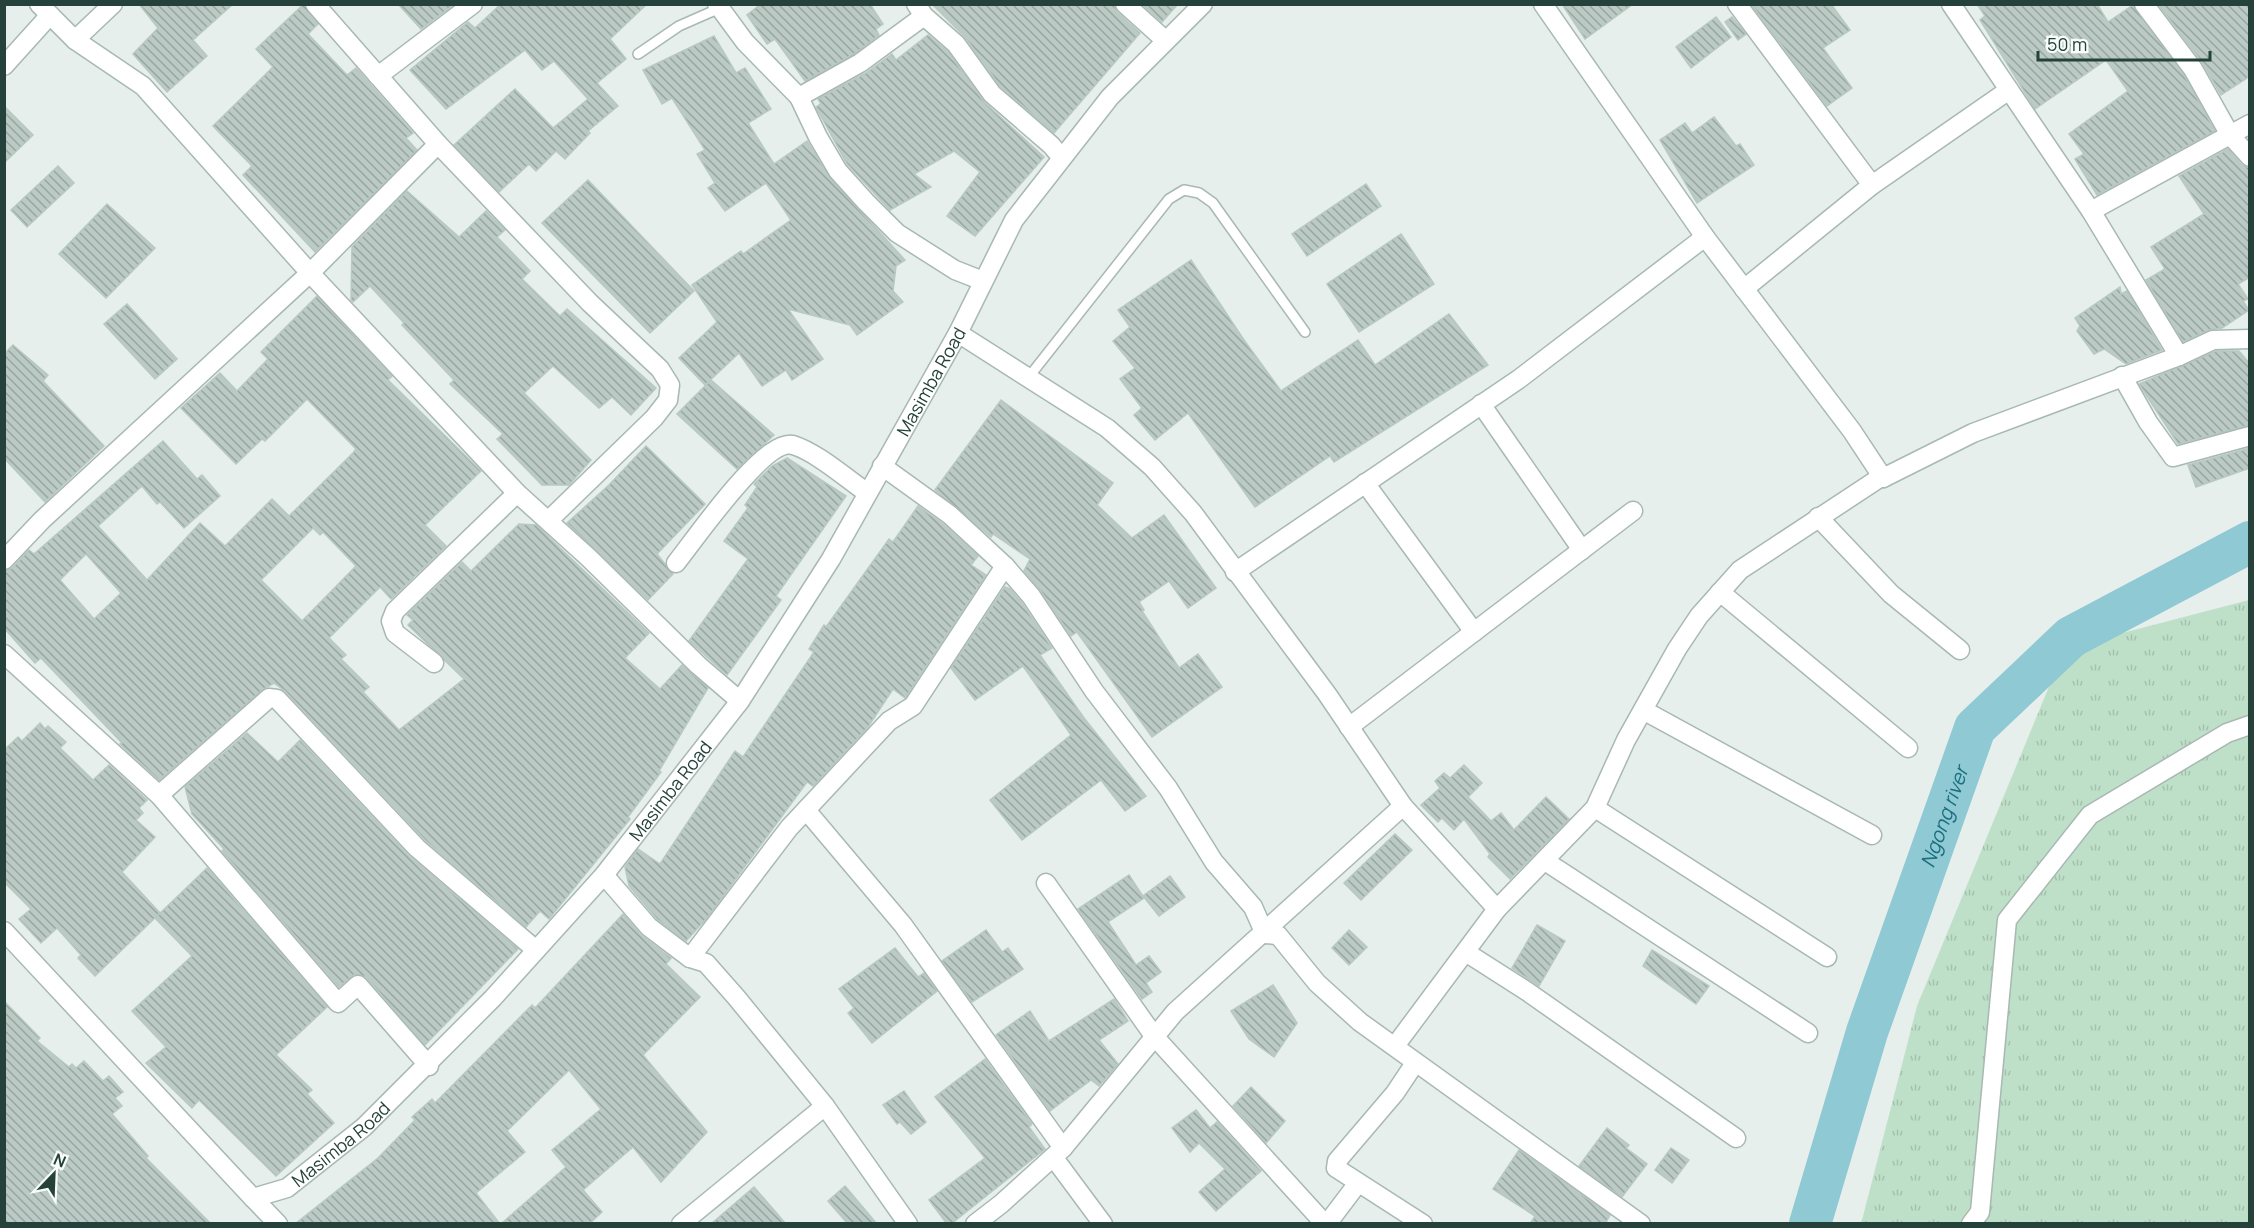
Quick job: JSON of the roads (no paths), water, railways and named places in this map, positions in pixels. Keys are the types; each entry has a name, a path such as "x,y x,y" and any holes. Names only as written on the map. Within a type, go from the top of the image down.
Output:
{"street":[{"path":"75,40 113,4"},
{"path":"315,4 438,144 590,303 660,369 670,385 668,400 654,418 549,520"},
{"path":"378,76 473,4"},
{"path":"1125,4 1164,40"},
{"name":"Masimba Road","path":"253,1198 287,1188 311,1172 364,1127 429,1066 604,875 740,701 831,560 866,492 958,333 1014,220 1110,97 1164,40 1203,4"},
{"path":"1543,4 1705,237 1852,431 1883,478"},
{"path":"1737,4 1872,185"},
{"path":"1951,4 2091,211 2179,356"},
{"path":"2144,4 2193,69 2230,135 2250,157"},
{"path":"719,6 745,42 799,97 818,137 838,171 866,202 897,233 955,270 983,281"},
{"path":"4,66 45,10 61,29 75,40 143,86 310,273 517,493 549,520 698,665 740,701"},
{"path":"799,97 860,63 920,10 954,42 997,99 1051,145 1062,158"},
{"path":"1744,289 1872,185 2009,90"},
{"path":"2091,211 2250,124"},
{"path":"4,560 42,520 310,273 438,144"},
{"path":"1235,572 1481,404 1705,237"},
{"path":"958,333 1107,428 1152,467 1193,513 1349,727 1403,806 1497,909"},
{"path":"1395,1046 1467,953 1497,909 1595,808 1643,710 1677,650 1699,616 1740,570 1881,477 1973,433 2179,356 2213,340 2249,341"},
{"path":"2122,376 2148,422 2173,457 2250,436"},
{"path":"1481,404 1582,550"},
{"path":"676,563 736,487 769,452 780,446 792,445 807,453 866,492"},
{"path":"882,466 950,514 1005,566 1031,596 1094,691 1168,788 1214,862 1253,906 1265,934"},
{"path":"1365,483 1474,632"},
{"path":"434,663 395,633 391,621 395,611 517,493"},
{"path":"1349,727 1633,511"},
{"path":"1818,517 1891,594 1960,650"},
{"path":"690,958 783,835 889,721 913,706 1005,566"},
{"path":"1720,592 1908,748"},
{"path":"4,654 159,795 338,1003 358,985 429,1066"},
{"path":"159,795 273,697 417,848 536,950"},
{"path":"1643,710 1872,835"},
{"path":"1971,1224 1980,1212 2007,920 2090,815 2227,733 2250,725"},
{"path":"975,1224 1058,1153 1175,1012 1265,934 1403,806"},
{"path":"1595,808 1827,957"},
{"path":"806,810 910,934 1058,1153 1103,1224"},
{"path":"1545,861 1808,1033"},
{"path":"604,875 649,927 690,958 706,963 736,997 825,1106 908,1224"},
{"path":"1046,883 1154,1036 1326,1224 1358,1183"},
{"path":"4,931 278,1224"},
{"path":"1265,934 1278,935 1317,983 1360,1022 1641,1224"},
{"path":"1467,953 1528,992 1736,1138"},
{"path":"1415,1063 1395,1093 1337,1161 1336,1168 1423,1224"},
{"path":"681,1224 825,1106"}],"lane":[{"path":"638,54 679,26 719,6"},
{"path":"1028,378 1169,199 1184,190 1198,193 1213,203 1305,333"}],"waterway":[{"name":"Ngong river","path":"1810,1224 1867,1032 1975,728 2071,637 2250,542"}]}
